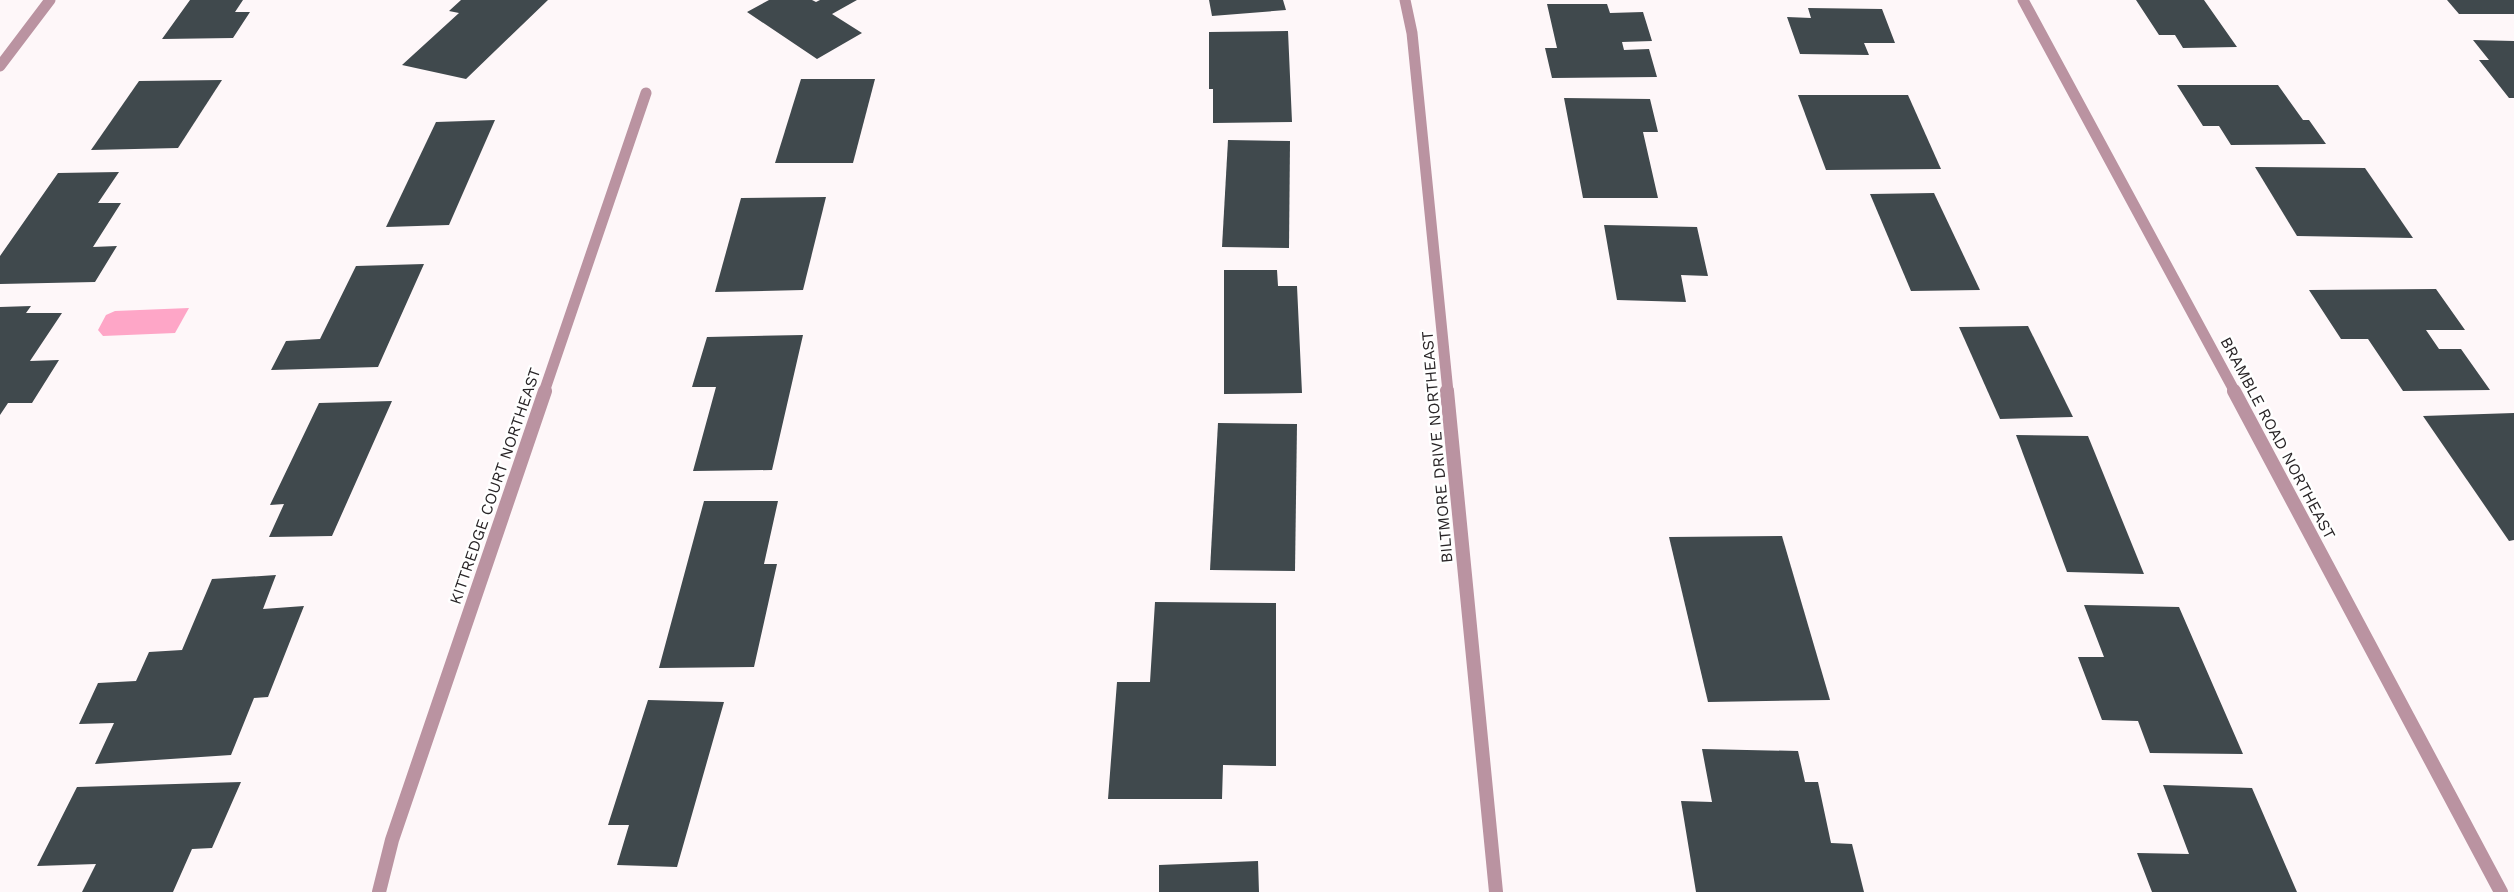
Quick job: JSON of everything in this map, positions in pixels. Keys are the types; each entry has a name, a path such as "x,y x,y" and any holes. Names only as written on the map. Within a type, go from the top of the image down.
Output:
{"street":[{"path":"0,66 50,0"},
{"name":"BILTMORE DRIVE NORTHEAST","path":"1405,0 1412,33 1425,160 1496,892"},
{"name":"BRAMBLE ROAD NORTHEAST","path":"2023,0 2152,236 2501,892"},
{"name":"KITTREDGE COURT NORTHEAST","path":"379,892 395,830 646,93"}],"shaded area":[{"path":"189,308 175,333 103,336 98,330 106,315 115,311"}],"building":[{"path":"190,0 243,0 235,12 250,12 233,38 162,39"},
{"path":"461,0 548,0 466,79 402,65 459,13 449,11"},
{"path":"769,0 812,0 816,2 820,0 857,0 832,14 862,33 817,59 747,12"},
{"path":"1209,0 1283,0 1286,10 1212,16"},
{"path":"2136,0 2204,0 2237,47 2183,48 2175,35 2159,35"},
{"path":"2447,0 2514,0 2514,14 2459,14"},
{"path":"1547,4 1607,4 1610,13 1643,12 1652,41 1622,42 1624,50 1649,49 1657,77 1552,78 1545,48 1557,48"},
{"path":"1808,8 1882,9 1895,43 1864,43 1869,55 1800,54 1787,17 1811,18"},
{"path":"1288,31 1292,122 1213,123 1213,89 1209,89 1209,32"},
{"path":"2473,40 2514,41 2514,98 2509,98 2479,60 2489,60"},
{"path":"801,79 875,79 853,163 775,163"},
{"path":"222,80 178,148 91,150 139,81"},
{"path":"2177,85 2278,85 2303,120 2309,120 2326,144 2231,145 2219,126 2203,126"},
{"path":"1798,95 1908,95 1941,169 1826,170"},
{"path":"1564,98 1650,99 1658,132 1643,132 1658,198 1583,198"},
{"path":"495,120 449,225 386,227 436,122"},
{"path":"1228,140 1290,141 1289,248 1222,247"},
{"path":"2255,167 2365,168 2413,238 2297,236"},
{"path":"119,172 98,203 121,203 93,247 117,246 95,282 0,284 0,256 58,173"},
{"path":"1934,193 1980,290 1911,291 1870,194"},
{"path":"826,197 803,290 715,292 741,198"},
{"path":"1604,225 1697,227 1708,276 1681,275 1686,302 1617,300"},
{"path":"424,264 378,367 271,370 286,341 320,339 356,266"},
{"path":"1224,270 1277,270 1278,286 1297,286 1302,393 1224,394"},
{"path":"2436,289 2465,330 2426,330 2439,349 2461,349 2490,390 2403,391 2368,339 2341,339 2309,290"},
{"path":"31,306 26,313 62,313 30,361 59,360 32,403 8,403 0,415 0,307"},
{"path":"2028,326 2073,417 2000,419 1959,327"},
{"path":"803,335 772,470 693,471 716,387 692,387 707,337"},
{"path":"392,401 332,536 269,537 284,504 270,505 319,403"},
{"path":"2514,413 2514,540 2509,541 2423,416"},
{"path":"1218,423 1297,424 1295,571 1210,570"},
{"path":"2016,435 2088,436 2144,574 2067,572"},
{"path":"704,501 778,501 764,564 777,564 754,667 659,668"},
{"path":"1782,536 1830,700 1708,702 1669,537"},
{"path":"276,575 263,609 304,606 268,697 254,698 231,755 95,764 114,723 79,724 98,683 136,681 149,652 182,650 212,579"},
{"path":"1155,602 1276,603 1276,766 1223,765 1222,799 1108,799 1117,682 1150,682"},
{"path":"2084,605 2179,607 2243,754 2150,753 2138,721 2102,720 2078,657 2104,657"},
{"path":"648,700 724,702 677,867 617,865 629,825 608,825"},
{"path":"1702,749 1798,751 1805,782 1818,782 1831,843 1852,844 1864,892 1696,892 1681,801 1712,802"},
{"path":"241,782 212,848 192,849 173,892 82,892 96,864 37,866 77,787"},
{"path":"2163,785 2252,788 2297,892 2152,892 2137,853 2189,854"},
{"path":"1258,861 1259,892 1159,892 1159,865"}]}
